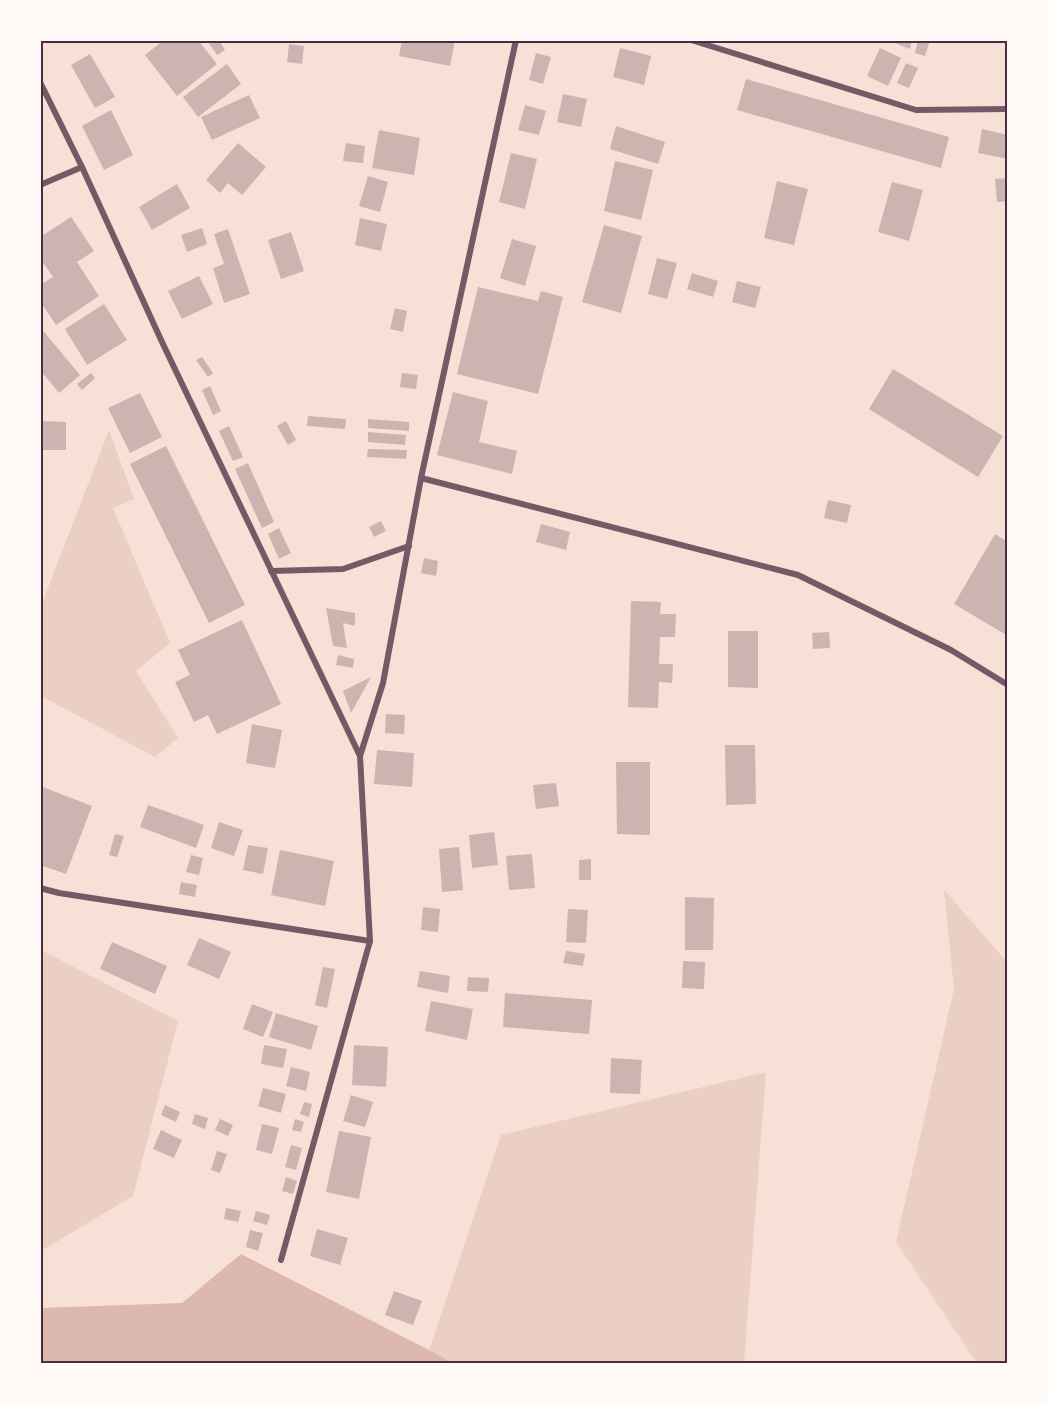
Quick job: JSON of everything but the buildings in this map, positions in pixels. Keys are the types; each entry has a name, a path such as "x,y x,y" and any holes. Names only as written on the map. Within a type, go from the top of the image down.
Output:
{"street":[{"path":"281,1260 370,941 360,756 383,682 421,478 516,40"},
{"path":"691,40 916,110 1008,109"},
{"path":"40,82 360,756"},
{"path":"40,185 82,167"},
{"path":"421,478 798,575 951,650 1008,685"},
{"path":"271,571 343,569 409,546"},
{"path":"40,888 70,895 370,941"}],"shaded area":[{"path":"109,430 134,499 113,508 170,643 136,671 178,738 155,757 41,696 41,606"},
{"path":"944,890 1007,962 1007,1363 977,1363 896,1242 954,989"},
{"path":"41,950 178,1021 133,1196 41,1251"},
{"path":"766,1072 744,1363 453,1364 429,1350 501,1135"},
{"path":"241,1254 453,1363 41,1363 41,1308 182,1303"}]}
